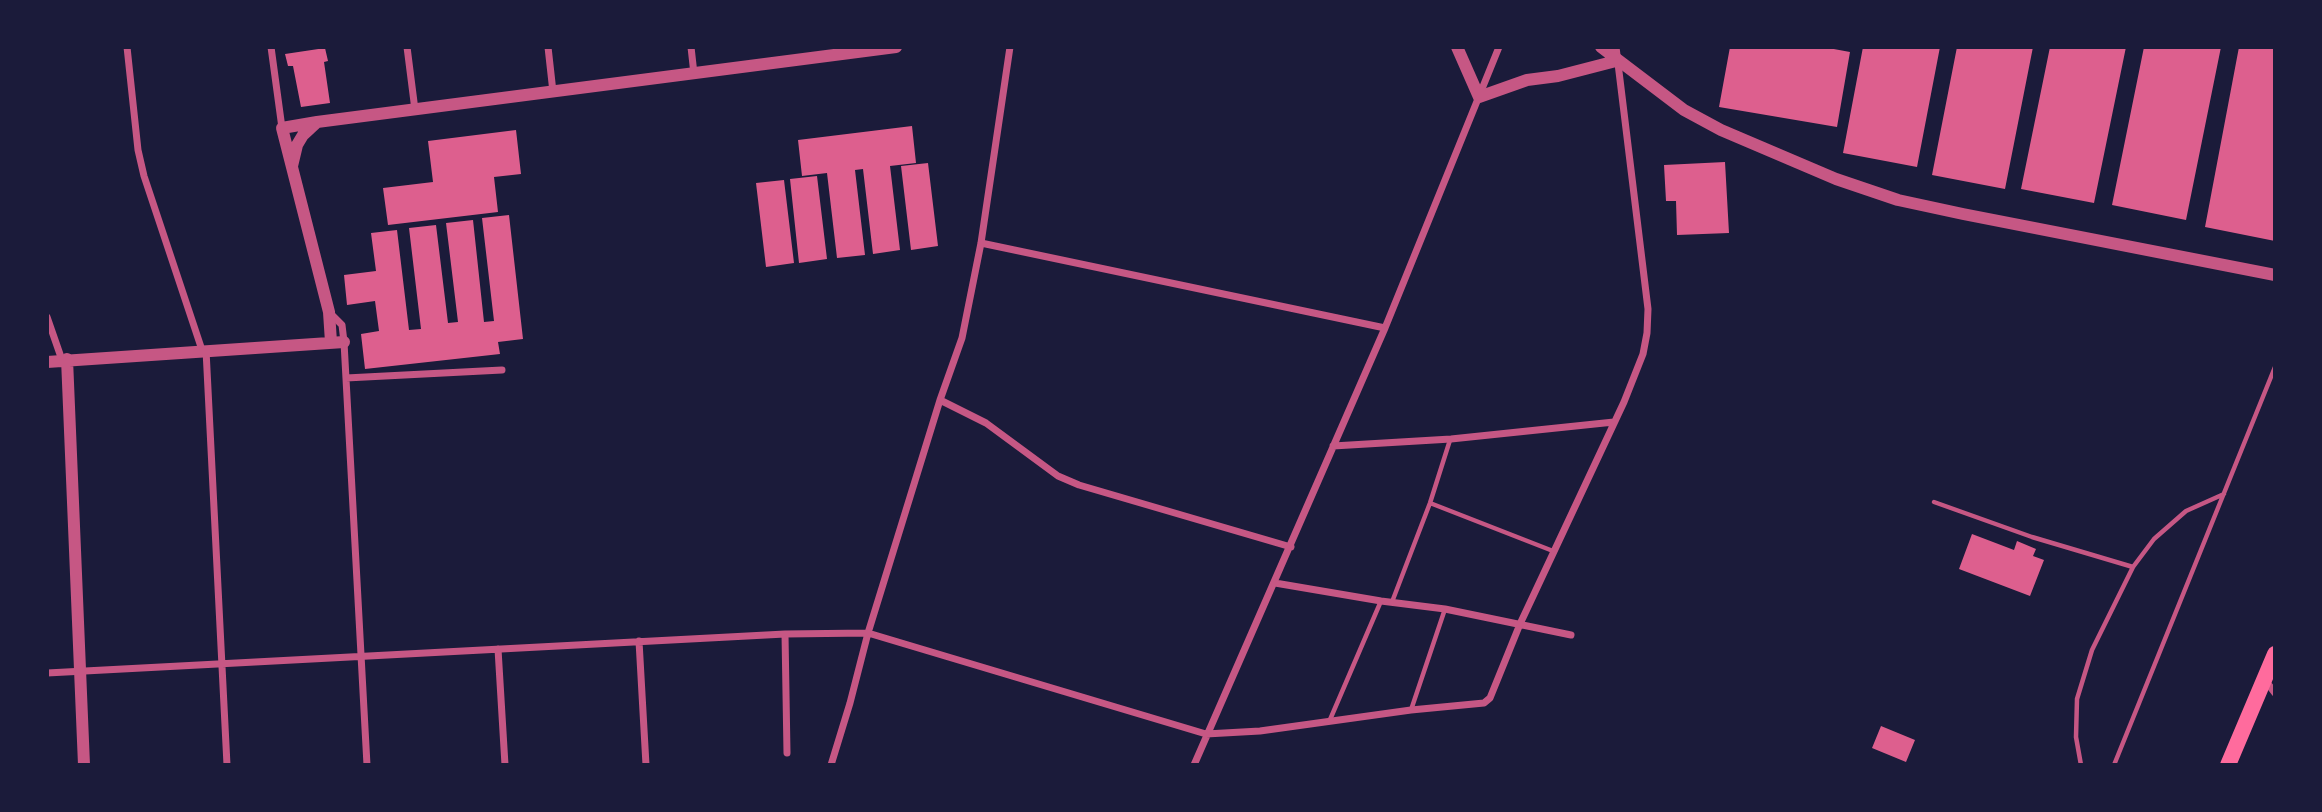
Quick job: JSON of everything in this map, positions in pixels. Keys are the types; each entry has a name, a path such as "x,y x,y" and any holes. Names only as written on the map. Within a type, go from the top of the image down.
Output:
{"highway":[{"path":"2228,765 2275,654"}],"street":[{"path":"127,47 138,150 144,176 204,350 227,765"},
{"path":"271,47 282,128 346,377 367,765"},
{"path":"407,47 415,110"},
{"path":"548,47 553,92"},
{"path":"691,47 694,74"},
{"path":"282,128 334,119 694,74 835,51 896,47"},
{"path":"831,765 868,632 962,338 981,243 1010,47"},
{"path":"1457,47 1479,97"},
{"path":"1194,765 1385,328 1499,47"},
{"path":"1601,47 1616,54 1685,110 1721,130 1861,188 1898,200 1963,214 2275,275"},
{"path":"1479,97 1527,80 1558,76 1616,54"},
{"path":"47,673 639,641 868,632 1206,734 1260,731 1411,710 1484,703 1490,698 1520,624 1624,402 1643,354 1648,319 1616,54"},
{"path":"292,170 297,145 317,122"},
{"path":"981,243 1385,328"},
{"path":"47,317 64,359 83,765"},
{"path":"47,362 338,342"},
{"path":"346,377 502,370"},
{"path":"940,400 986,423 1058,476 1093,490 1291,547"},
{"path":"1333,446 1451,439 1614,422"},
{"path":"1275,583 1445,609 1571,635"},
{"path":"785,634 787,753"},
{"path":"639,641 646,765"},
{"path":"498,649 505,765"},
{"path":"2265,679 2275,693"}],"lane":[{"path":"2114,765 2275,367"},
{"path":"1392,602 1451,439"},
{"path":"2081,765 2077,737 2077,699 2092,650 2133,567 2154,539 2186,511 2225,493"},
{"path":"1934,502 2032,537 2133,567"},
{"path":"1430,503 1554,551"},
{"path":"1329,722 1381,601"},
{"path":"1411,710 1445,609"}],"building":[{"path":"1730,47 1823,47 1850,52 1837,127 1719,107"},
{"path":"1863,47 1940,47 1917,167 1843,153"},
{"path":"1957,47 2033,47 2005,189 1932,175"},
{"path":"2050,47 2126,47 2094,203 2021,189"},
{"path":"2144,47 2221,47 2186,220 2112,205"},
{"path":"2239,47 2275,47 2275,241 2205,227"},
{"path":"325,48 328,61 324,62 330,103 301,107 293,66 288,66 285,54"},
{"path":"912,126 916,163 890,166 900,250 873,254 863,169 855,170 865,255 837,258 827,173 802,176 798,140"},
{"path":"516,130 521,174 494,177 498,212 388,225 383,188 433,182 428,141"},
{"path":"1725,162 1729,233 1677,235 1676,201 1666,201 1664,165"},
{"path":"928,163 938,246 911,250 901,166"},
{"path":"817,176 827,259 799,263 790,179"},
{"path":"784,180 794,263 766,267 756,183"},
{"path":"509,215 523,339 498,342 500,354 365,369 361,334 379,331 375,301 347,305 344,275 376,271 371,233 397,230 409,330 421,329 409,228 436,225 448,323 458,322 446,223 473,220 484,322 494,321 482,218"},
{"path":"1972,534 2014,550 2017,541 2036,549 2033,556 2044,560 2030,596 1959,569"},
{"path":"1881,726 1915,740 1906,762 1872,748"}]}
